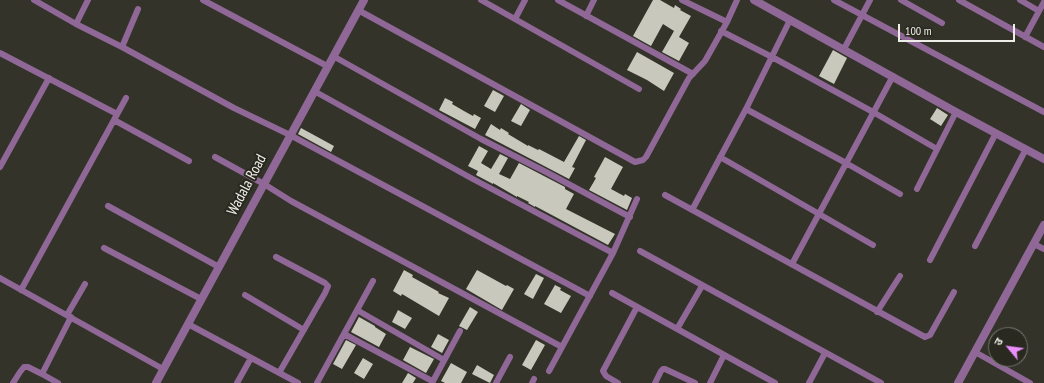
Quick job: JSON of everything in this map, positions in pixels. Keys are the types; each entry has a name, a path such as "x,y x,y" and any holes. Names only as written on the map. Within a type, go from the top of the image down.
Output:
{"street":[{"path":"34,0 76,24 122,47 234,108 290,135 590,296"},
{"path":"76,24 88,0"},
{"path":"203,0 327,66"},
{"name":"Wadala Road","path":"156,383 364,0"},
{"path":"481,0 639,89"},
{"path":"515,19 525,0"},
{"path":"558,0 693,74"},
{"path":"586,16 594,0"},
{"path":"682,0 726,22"},
{"path":"358,10 635,162 643,160 646,157 689,78 705,61 737,0"},
{"path":"754,0 1044,159"},
{"path":"834,0 1044,112"},
{"path":"844,49 870,0"},
{"path":"901,0 942,23"},
{"path":"959,0 1044,47"},
{"path":"1020,0 1039,11"},
{"path":"1025,37 1044,2"},
{"path":"122,47 138,9"},
{"path":"692,210 746,109 790,20"},
{"path":"721,31 873,112 937,149"},
{"path":"0,53 49,78 189,161"},
{"path":"333,56 481,139 630,217"},
{"path":"792,264 893,76"},
{"path":"0,167 49,78"},
{"path":"314,91 471,178 613,253"},
{"path":"21,290 126,98"},
{"path":"746,109 900,194"},
{"path":"917,189 956,112"},
{"path":"930,260 996,132"},
{"path":"975,246 1026,149"},
{"path":"215,157 291,201 562,347"},
{"path":"720,157 873,244"},
{"path":"664,195 922,336 928,337 930,335 954,292"},
{"path":"549,371 613,253 637,200"},
{"path":"108,206 219,267"},
{"path":"958,383 1044,225"},
{"path":"1034,244 1044,249"},
{"path":"104,248 201,299"},
{"path":"640,251 881,383"},
{"path":"276,257 328,286 279,373"},
{"path":"877,312 900,276"},
{"path":"0,278 163,369"},
{"path":"316,383 373,281"},
{"path":"42,374 69,316 86,284"},
{"path":"677,329 702,286"},
{"path":"612,293 775,383"},
{"path":"245,295 304,330"},
{"path":"618,383 606,376 604,371 638,307"},
{"path":"357,310 444,360"},
{"path":"188,324 298,383"},
{"path":"344,334 432,382 460,331"},
{"path":"975,352 1030,383"},
{"path":"809,383 826,353"},
{"path":"710,383 724,355"},
{"path":"496,383 510,357"},
{"path":"237,383 251,358"},
{"path":"13,383 24,367 28,367 58,383"},
{"path":"655,383 663,369 666,369 695,383"}],"building":[{"path":"653,0 660,0 674,8 675,5 681,9 680,10 691,16 679,37 689,43 679,61 662,52 674,31 663,24 651,46 633,36"},
{"path":"833,50 847,58 834,84 819,76"},
{"path":"637,52 674,73 664,91 627,70"},
{"path":"493,90 504,96 495,112 484,106"},
{"path":"445,98 453,102 452,104 473,116 474,114 481,118 475,129 439,110"},
{"path":"521,104 530,110 521,126 511,121"},
{"path":"937,108 948,115 941,126 930,119"},
{"path":"491,124 500,130 501,128 528,146 538,150 539,149 564,162 579,136 586,140 572,167 575,168 569,179 485,135"},
{"path":"301,128 334,146 331,152 298,134"},
{"path":"479,146 488,151 481,163 491,169 500,154 508,158 499,174 510,179 519,163 565,187 565,189 574,194 566,209 615,234 608,245 476,175 478,171 468,166"},
{"path":"605,157 623,167 611,189 624,196 625,194 632,198 627,210 589,190"},
{"path":"404,270 413,275 412,277 449,298 439,316 402,294 401,296 393,291"},
{"path":"477,270 514,289 502,310 466,289"},
{"path":"536,274 544,278 533,299 524,294"},
{"path":"555,285 561,288 560,290 571,296 561,313 544,304"},
{"path":"470,307 478,312 467,330 459,326"},
{"path":"398,310 412,318 405,329 392,322"},
{"path":"359,317 386,334 379,347 351,332"},
{"path":"438,334 449,340 442,353 431,347"},
{"path":"346,340 356,345 342,369 333,364"},
{"path":"536,340 545,345 531,370 522,365"},
{"path":"410,347 434,359 426,373 403,360"},
{"path":"363,358 373,364 364,379 354,373"},
{"path":"451,363 467,372 461,383 445,383 441,381"},
{"path":"477,365 494,375 490,383 472,374"},
{"path":"408,373 416,378 413,383 402,383"}]}
